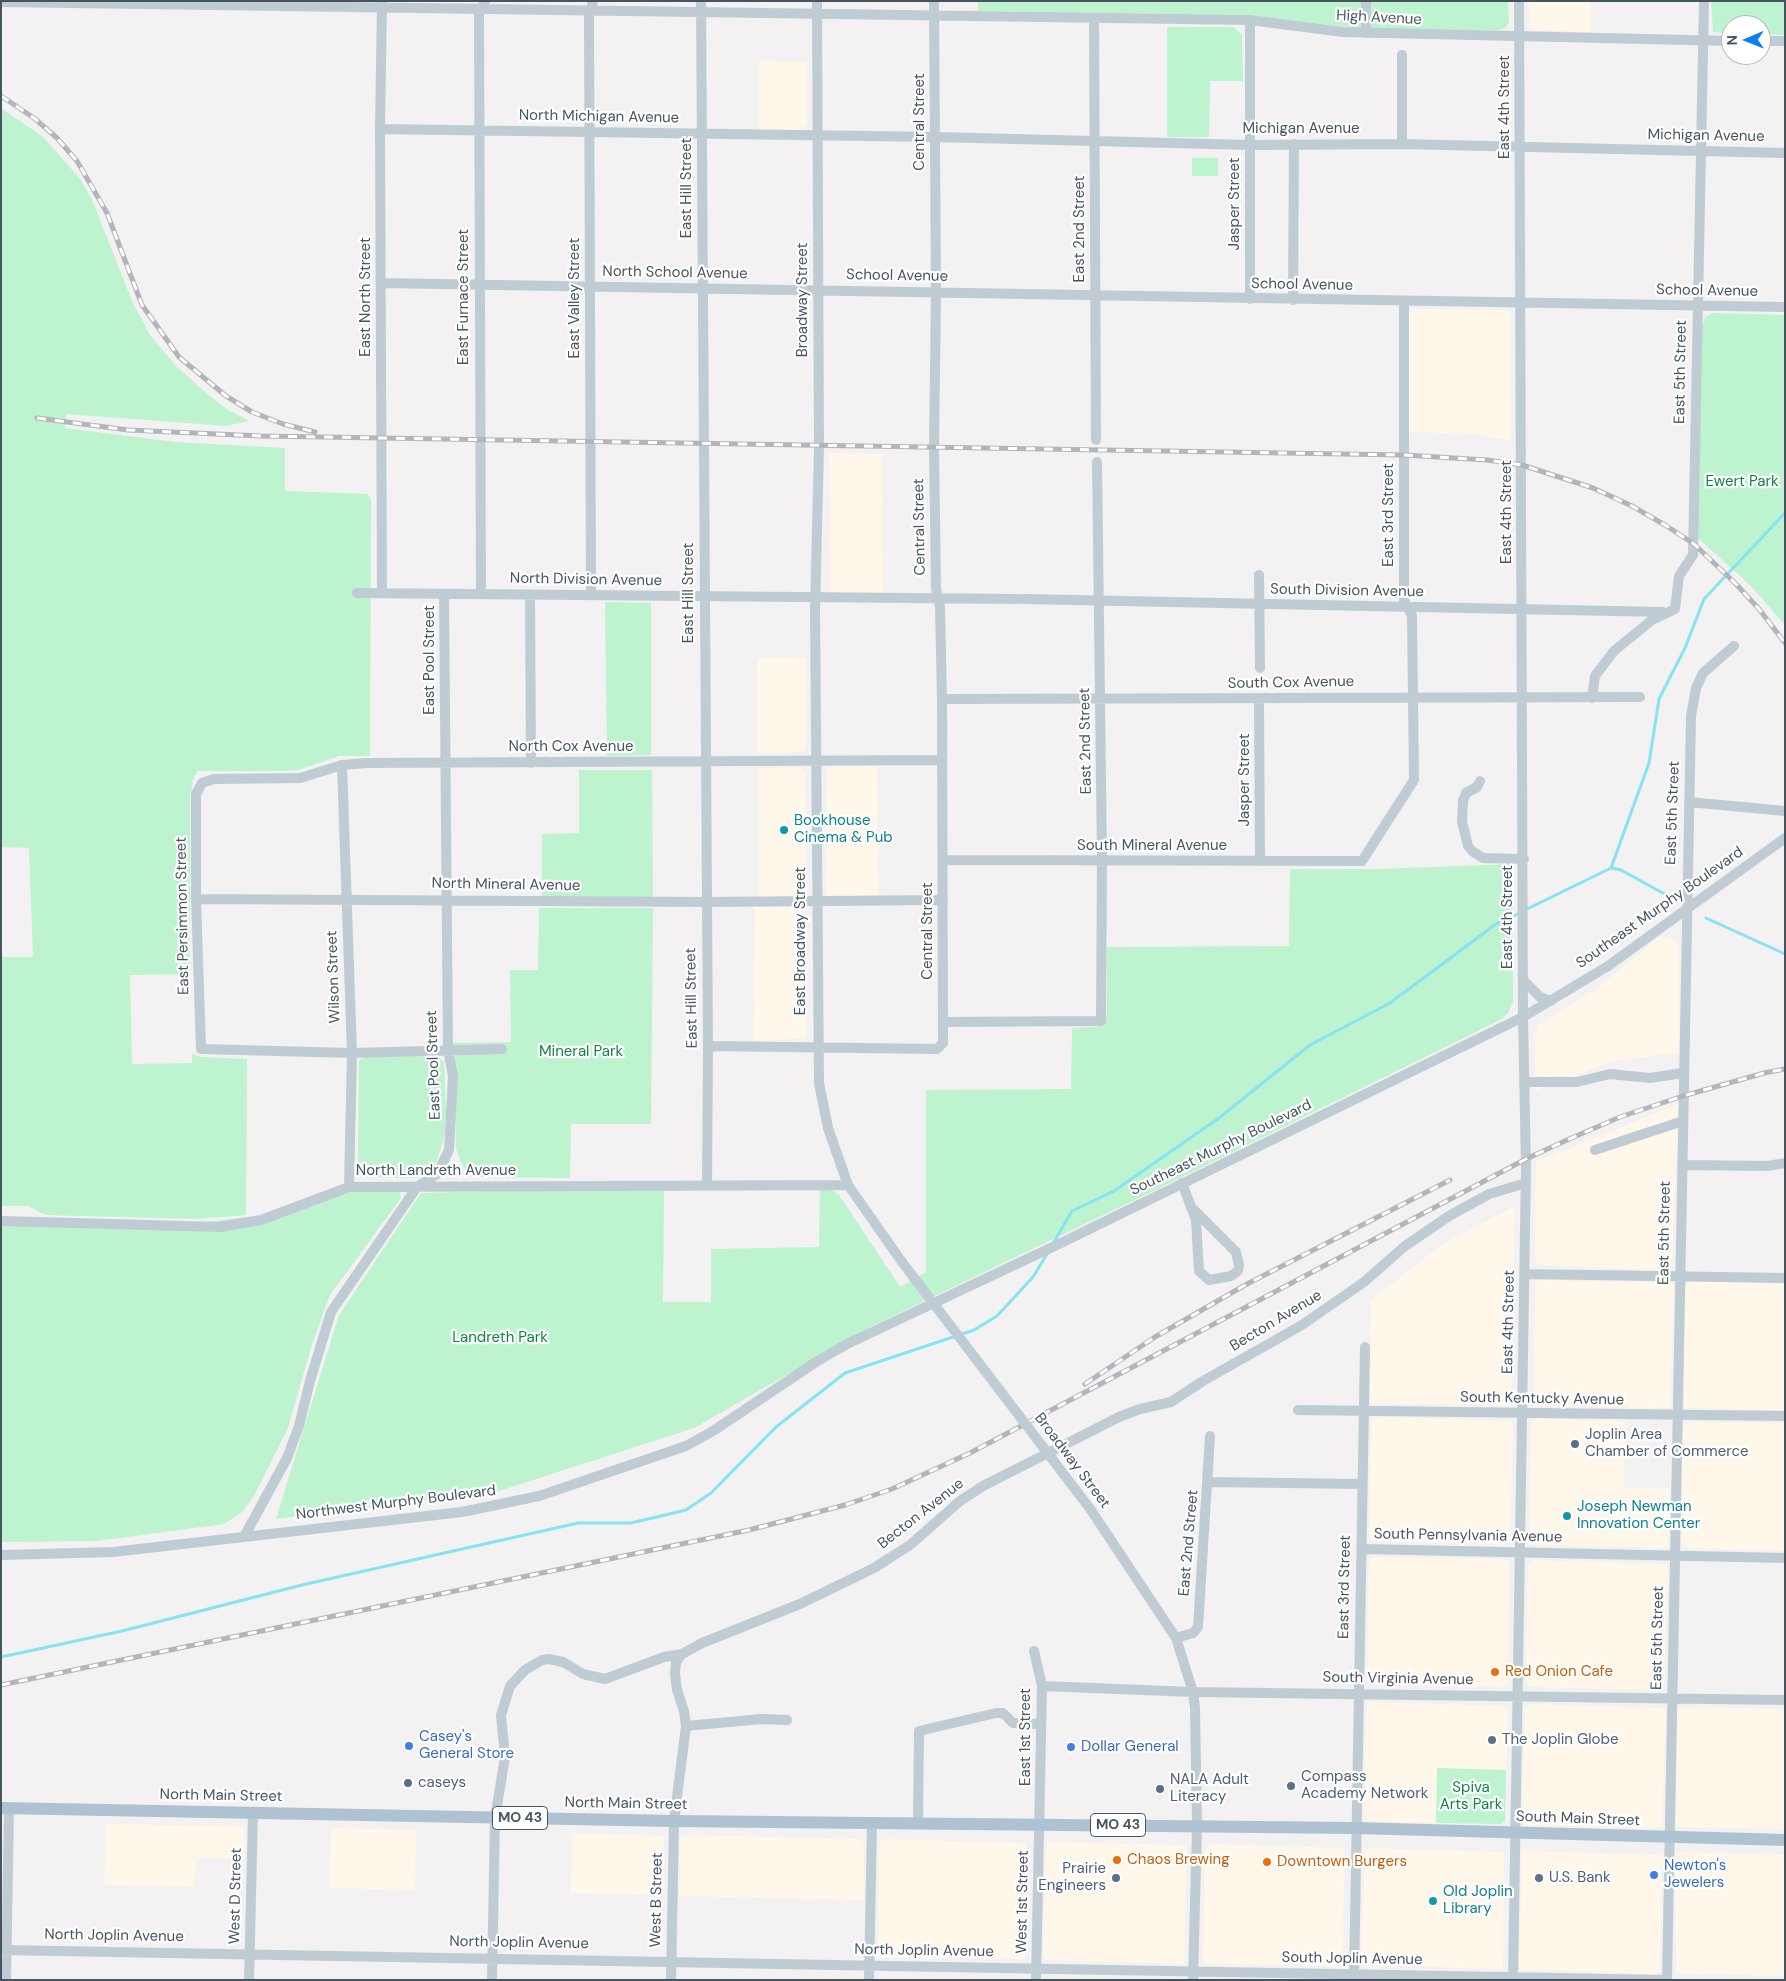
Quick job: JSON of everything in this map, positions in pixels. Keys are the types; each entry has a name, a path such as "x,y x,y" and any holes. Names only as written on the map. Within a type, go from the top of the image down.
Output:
{"main road":[{"name":"North Main Street","path":"5,1808 674,1821 1040,1824"},
{"name":"South Main Street","path":"1040,1824 1355,1828 1785,1840"}],"street":[{"name":"East Hill Street","path":"701,1 708,1046 707,1185"},
{"name":"Broadway Street","path":"816,598 817,1"},
{"name":"Central Street","path":"817,1048 937,1049 943,1043 942,699 938,598 936,589 934,448 936,137 934,1"},
{"path":"1366,1 1366,33"},
{"name":"East 4th Street","path":"1513,1978 1526,1183 1523,1018 1524,859 1519,1"},
{"name":"East 5th Street","path":"1669,612 1676,606 1680,574 1692,559 1694,550 1696,306 1704,1"},
{"name":"High Avenue","path":"1,2 592,6 702,13 1250,20 1343,32 1366,33 1721,40"},
{"name":"East North Street","path":"382,4 380,129 382,593"},
{"name":"East Furnace Street","path":"481,594 479,14 484,5"},
{"name":"East Valley Street","path":"591,596 590,132 592,6"},
{"name":"East 2nd Street","path":"1094,18 1096,440"},
{"name":"Jasper Street","path":"1250,20 1250,299"},
{"path":"1771,41 1785,42"},
{"path":"1402,55 1402,144"},
{"name":"North Michigan Avenue","path":"380,129 817,135"},
{"name":"Michigan Avenue","path":"817,135 1250,145 1402,144 1785,153"},
{"path":"1293,300 1294,144"},
{"name":"North School Avenue","path":"381,283 818,290"},
{"name":"School Avenue","path":"818,290 1404,302 1785,307"},
{"name":"East 3rd Street","path":"1362,861 1414,780 1412,616 1404,600 1404,302"},
{"name":"East 2nd Street","path":"943,1022 1101,1021 1102,861 1097,462"},
{"path":"1259,575 1260,668"},
{"name":"North Division Avenue","path":"356,593 816,598"},
{"name":"East Pool Street","path":"244,1537 287,1458 299,1426 310,1381 331,1312 417,1187 437,1174 449,1150 453,1076 448,1050 444,594"},
{"path":"530,595 531,763"},
{"name":"South Division Avenue","path":"816,598 1022,599 1669,612"},
{"name":"East Broadway Street","path":"816,598 816,902 819,1083 824,1113 848,1185 902,1262"},
{"path":"1592,698 1595,676 1614,651 1652,620 1669,612"},
{"name":"East 5th Street","path":"1667,1980 1691,716 1696,688 1703,673 1734,646"},
{"name":"South Cox Avenue","path":"942,699 1259,700 1413,696 1523,698 1640,697"},
{"name":"Jasper Street","path":"1259,700 1260,861"},
{"name":"North Cox Avenue","path":"202,783 214,779 300,778 342,765 446,762 942,760"},
{"name":"Wilson Street","path":"342,765 352,1053 348,1187"},
{"path":"1480,780 1477,786 1466,793 1463,802 1464,832 1468,846 1483,858 1524,859"},
{"name":"East Persimmon Street","path":"202,783 196,794 196,900 201,1049 352,1053"},
{"path":"1689,802 1785,811"},
{"name":"Southeast Murphy Boulevard","path":"901,1318 1061,1243 1523,1018 1608,966 1785,838"},
{"name":"South Mineral Avenue","path":"942,860 1362,861"},
{"name":"North Mineral Avenue","path":"196,900 816,902"},
{"path":"816,902 942,900"},
{"path":"1523,980 1540,998 1551,1001"},
{"path":"708,1046 817,1048"},
{"path":"352,1053 502,1049"},
{"path":"1524,1082 1580,1082 1610,1074 1650,1078 1684,1072"},
{"path":"1595,1150 1683,1121"},
{"path":"1682,1166 1768,1166 1785,1163"},
{"path":"1182,1183 1194,1209 1236,1252 1239,1265 1238,1270 1231,1276 1209,1280 1199,1271 1194,1209"},
{"name":"Becton Avenue","path":"495,1818 504,1770 501,1725 506,1697 517,1678 535,1662 555,1660 563,1662 583,1674 605,1679 664,1657 682,1654 702,1643 800,1604 874,1568 910,1545 960,1501 983,1486 1119,1417 1140,1409 1171,1402 1203,1381 1302,1325 1364,1282 1405,1246 1449,1216 1489,1194 1526,1183"},
{"name":"North Landreth Avenue","path":"1,1221 220,1227 261,1220 348,1187 848,1185"},
{"name":"Broadway Street","path":"902,1262 1091,1510 1176,1638 1192,1692"},
{"path":"1525,1274 1785,1278"},
{"name":"Northwest Murphy Boulevard","path":"1,1555 113,1552 426,1517 539,1496 686,1446 713,1431 846,1344 901,1318"},
{"name":"East 3rd Street","path":"1354,1977 1355,1828 1365,1347"},
{"name":"South Kentucky Avenue","path":"1298,1410 1785,1416"},
{"name":"East 2nd Street","path":"1176,1638 1193,1633 1198,1627 1199,1584 1209,1482 1210,1436"},
{"path":"1209,1482 1362,1484"},
{"name":"South Pennsylvania Avenue","path":"1361,1549 1785,1558"},
{"name":"East 1st Street","path":"1034,1651 1042,1686 1040,1824"},
{"path":"674,1821 686,1726 675,1674 676,1662 682,1654"},
{"name":"South Virginia Avenue","path":"1042,1686 1192,1692 1359,1692 1785,1700"},
{"path":"1192,1692 1195,1708 1196,1826 1194,1975"},
{"path":"918,1823 919,1731 996,1713 1003,1713 1013,1723 1041,1724"},
{"path":"686,1726 762,1719 787,1720"},
{"path":"5,1808 4,1950 6,1980"},
{"name":"West D Street","path":"248,1980 253,1813"},
{"path":"492,1980 495,1818"},
{"name":"West B Street","path":"671,1980 674,1821"},
{"path":"869,1980 872,1822"},
{"name":"West 1st Street","path":"1036,1980 1040,1824"},
{"name":"North Joplin Avenue","path":"4,1950 1037,1968"},
{"name":"South Joplin Avenue","path":"1037,1968 1194,1975 1667,1980"}],"shaded area":[{"path":"1529,1 1591,1 1591,32 1533,30 1529,24"},
{"path":"759,61 807,62 807,122 804,128 798,130 759,129"},
{"path":"1413,309 1505,310 1510,313 1511,441 1476,434 1409,432 1409,313"},
{"path":"829,453 882,454 883,594 831,594 830,592"},
{"path":"757,658 806,658 806,747 803,752 757,753"},
{"path":"877,766 878,896 828,896 826,891 827,770 831,767"},
{"path":"758,768 801,768 805,773 806,892 803,896 759,897"},
{"path":"755,907 801,907 805,910 807,1035 803,1039 754,1040"},
{"path":"1664,936 1675,940 1679,951 1679,1053 1614,1061 1535,1091 1535,1035 1538,1025 1597,989 1658,938"},
{"path":"1678,1104 1672,1266 1664,1270 1539,1265 1535,1259 1536,1162"},
{"path":"1515,1206 1511,1404 1506,1406 1370,1403 1371,1300 1443,1244"},
{"path":"1538,1280 1671,1283 1674,1287 1670,1407 1534,1406 1535,1284"},
{"path":"1690,1281 1785,1284 1785,1410 1689,1408 1684,1406 1685,1286"},
{"path":"1376,1417 1511,1421 1513,1425 1510,1542 1504,1545 1372,1541 1369,1537 1371,1421"},
{"path":"1535,1419 1625,1421 1624,1488 1670,1488 1668,1548 1533,1545 1529,1543 1531,1424"},
{"path":"1689,1422 1785,1423 1785,1551 1688,1548 1682,1545 1680,1539 1683,1426"},
{"path":"1372,1558 1505,1559 1509,1562 1508,1685 1502,1687 1369,1684 1367,1680 1369,1563"},
{"path":"1531,1560 1666,1564 1668,1569 1664,1687 1660,1690 1529,1687 1526,1682 1528,1566"},
{"path":"1369,1702 1506,1706 1508,1710 1506,1770 1437,1768 1436,1823 1368,1821 1364,1815 1367,1707"},
{"path":"1530,1704 1664,1708 1666,1711 1662,1826 1658,1828 1525,1825 1522,1821 1525,1709"},
{"path":"1683,1707 1785,1709 1785,1829 1680,1827 1676,1825 1677,1710"},
{"path":"106,1824 240,1826 245,1831 245,1859 196,1858 194,1887 104,1885"},
{"path":"331,1828 416,1830 415,1890 330,1888"},
{"path":"572,1833 664,1836 664,1895 571,1893"},
{"path":"683,1835 860,1839 864,1843 864,1900 679,1896 680,1839"},
{"path":"884,1839 1026,1843 1025,1959 878,1958 879,1843"},
{"path":"1048,1843 1184,1845 1187,1849 1184,1962 1180,1964 1046,1960 1043,1956 1046,1847"},
{"path":"1210,1844 1344,1848 1343,1966 1205,1964 1203,1960 1205,1849"},
{"path":"1368,1848 1504,1852 1503,1969 1363,1965 1361,1961 1365,1852"},
{"path":"1524,1851 1662,1855 1660,1971 1655,1974 1521,1970 1519,1965 1522,1856"},
{"path":"1681,1852 1785,1855 1785,1976 1680,1974 1676,1972 1675,1859 1677,1854"}],"green space":[{"path":"978,1 1508,1 1509,22 1505,28 1498,30 1362,29 1249,15 978,11"},
{"path":"1711,1 1785,1 1785,35 1771,34 1771,15 1721,15 1721,33 1713,32"},
{"path":"1167,27 1234,27 1242,35 1243,81 1210,81 1209,137 1167,137"},
{"path":"1,108 43,137 81,180 93,202 132,301 150,335 176,366 204,391 228,410 250,421 226,426 66,414 65,428 175,442 285,448 285,491 368,494 371,499 370,756 339,756 301,769 286,771 197,771 190,797 190,974 130,975 132,1064 192,1063 192,1054 202,1057 247,1059 246,1215 196,1219 46,1215 28,1206 1,1206 1,957 33,957 29,848 1,847"},
{"path":"1192,158 1218,158 1218,176 1192,176"},
{"name":"Ewert Park","path":"1713,313 1785,315 1785,625 1752,587 1698,538 1702,326 1705,317"},
{"path":"605,602 651,603 651,755 607,756"},
{"path":"579,770 652,770 653,898 542,897 542,834 579,833"},
{"name":"Landreth Park","path":"1512,864 1513,1001 1509,1012 1502,1019 1170,1183 874,1325 694,1428 499,1491 276,1519 339,1315 421,1193 664,1187 663,1302 711,1302 711,1249 819,1247 820,1188 830,1189 839,1195 900,1287 926,1272 926,1090 1071,1089 1072,1028 1097,1027 1105,1021 1107,1015 1107,947 1289,946 1290,869 1378,869"},
{"name":"Mineral Park","path":"539,908 653,908 651,1124 571,1124 570,1178 476,1177 464,1169 456,1149 455,1060 453,1043 511,1042 510,970 538,970"},
{"path":"436,1056 444,1062 446,1112 444,1139 434,1167 425,1176 417,1178 362,1177 358,1170 359,1060 366,1057"},
{"path":"399,1187 401,1198 330,1295 312,1344 288,1428 254,1496 241,1513 224,1524 97,1541 1,1542 1,1224 182,1225 263,1215 326,1193"},
{"name":"Spiva Arts Park","path":"1437,1768 1506,1770 1505,1822 1501,1824 1436,1823"}],"waterway":[{"path":"1611,868 1649,763 1659,699 1685,648 1704,599 1785,513"},
{"path":"1525,910 1611,868 1621,870 1670,897"},
{"path":"1054,1242 1072,1211 1114,1191 1219,1118 1310,1045 1390,1003 1496,924 1520,913"},
{"path":"1706,918 1785,954"},
{"path":"1,1657 122,1631 302,1585 578,1523 631,1523 686,1510 711,1493 776,1427 845,1373 974,1330 997,1316 1033,1277 1047,1254"}],"railway":[{"path":"1,96 34,118 57,138 77,161 107,213 142,305 179,357 226,396 252,412 283,424 315,432"},
{"path":"37,418 128,430 261,436 1404,455 1487,460 1522,465 1593,488 1632,506 1665,525 1694,544 1735,583 1759,609 1785,643"},
{"path":"1,1685 749,1530 845,1505 892,1489 970,1453 1526,1159 1620,1117 1683,1096 1764,1073 1785,1069"},
{"path":"1085,1384 1155,1337 1247,1284 1450,1180"}],"place":[{"name":"Bookhouse Cinema & Pub","path":"784,830"},
{"name":"Joplin Area Chamber of Commerce","path":"1575,1444"},
{"name":"Joseph Newman Innovation Center","path":"1567,1516"},
{"name":"Red Onion Cafe","path":"1495,1672"},
{"name":"The Joplin Globe","path":"1492,1740"},
{"name":"Casey's General Store","path":"409,1746"},
{"name":"Dollar General","path":"1071,1747"},
{"name":"caseys","path":"408,1783"},
{"name":"Compass Academy Network","path":"1291,1786"},
{"name":"NALA Adult Literacy","path":"1160,1789"},
{"name":"Chaos Brewing","path":"1117,1860"},
{"name":"Downtown Burgers","path":"1267,1862"},
{"name":"Newton's Jewelers","path":"1654,1875"},
{"name":"Prairie Engineers","path":"1116,1878"},
{"name":"U.S. Bank","path":"1539,1878"},
{"name":"Old Joplin Library","path":"1433,1901"}]}
